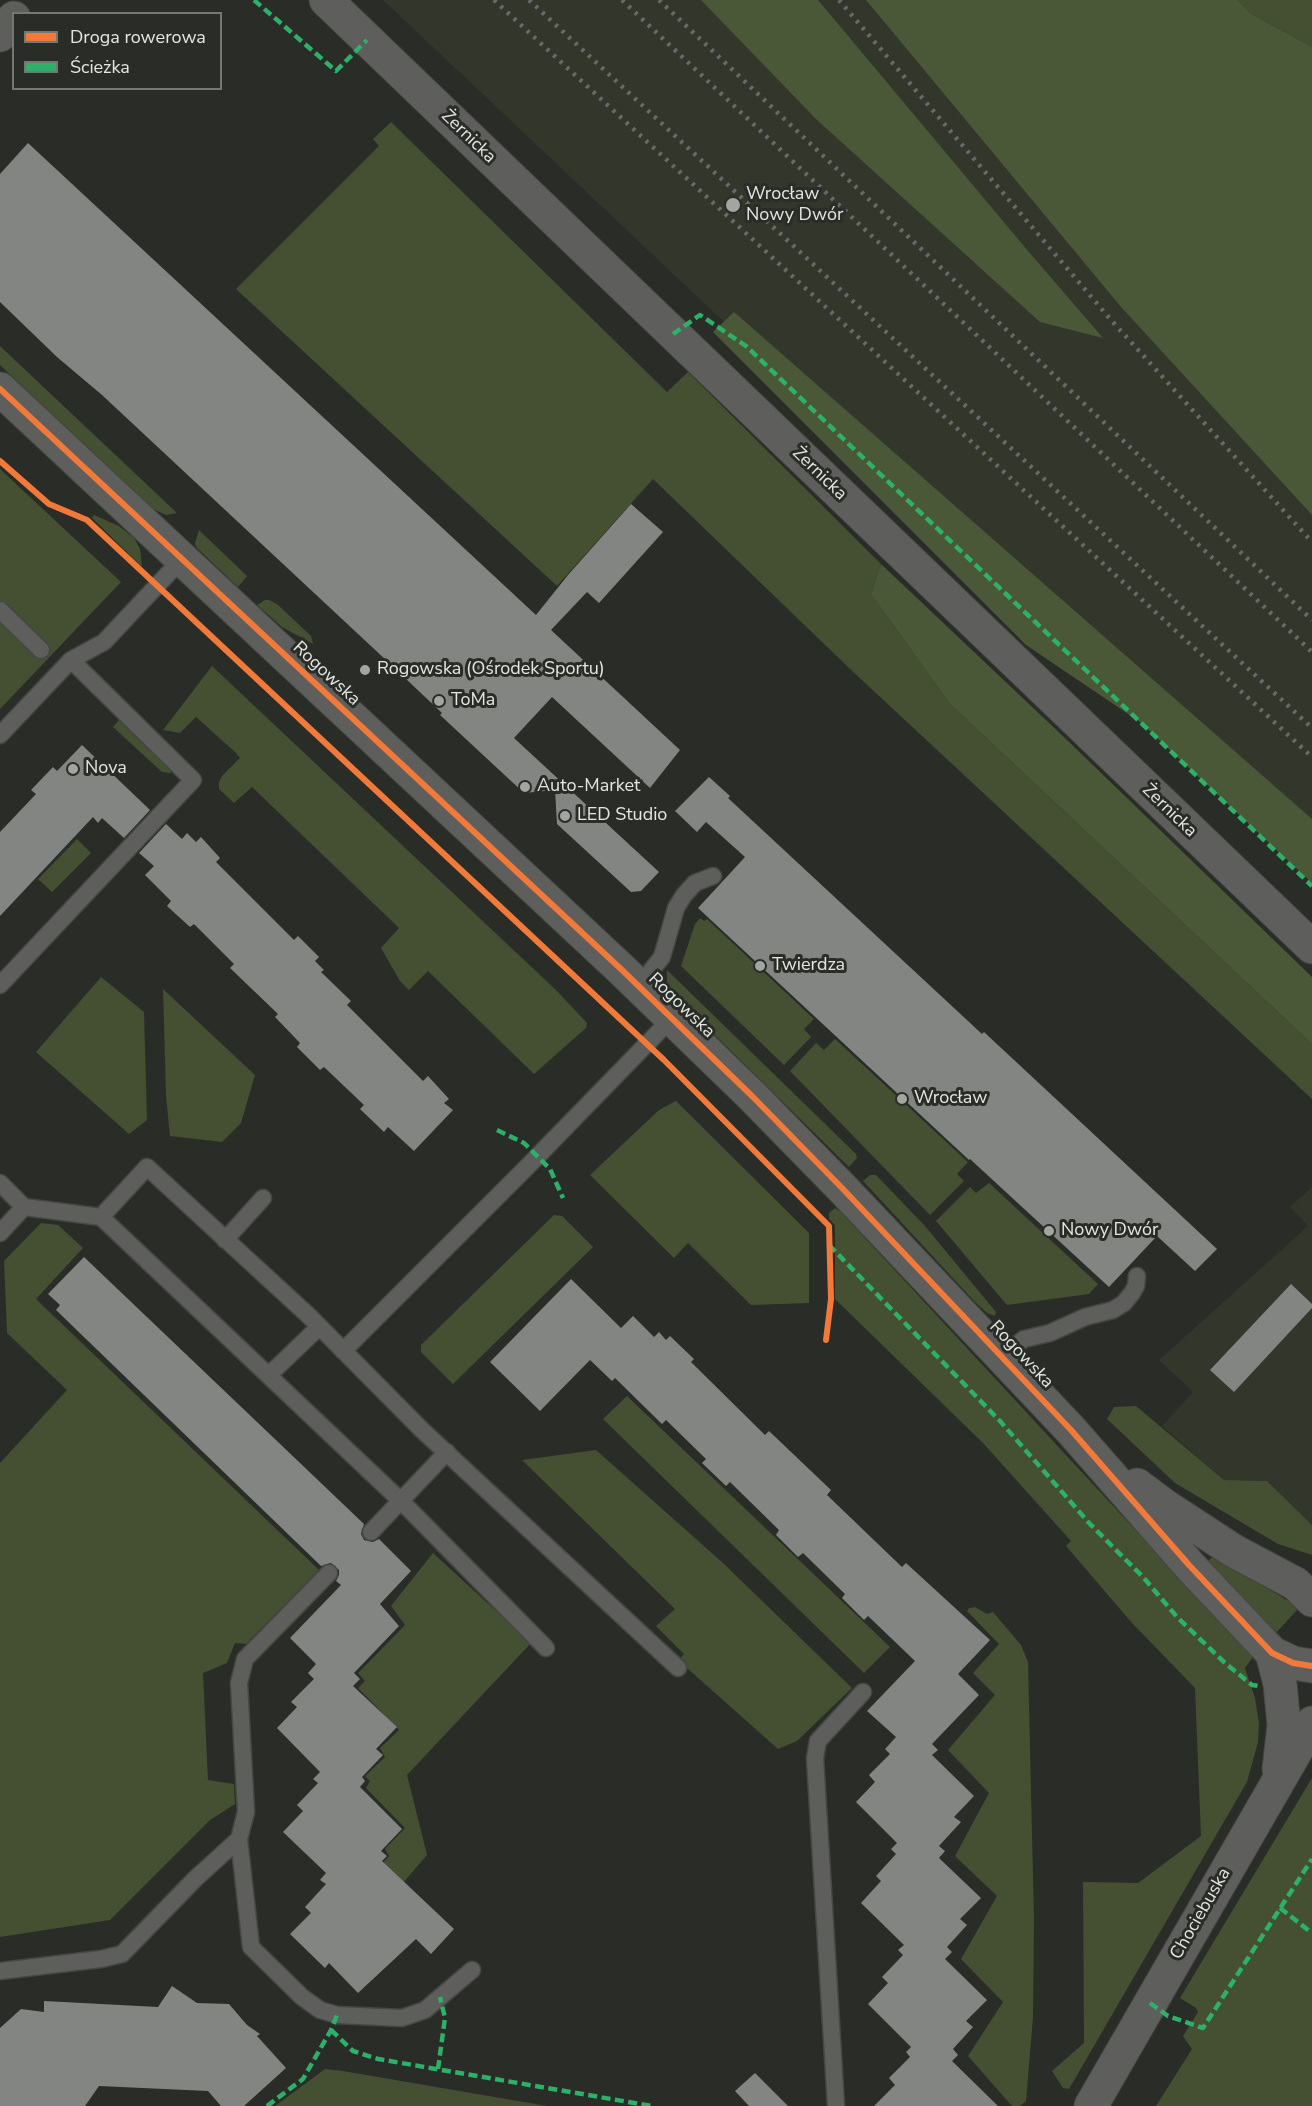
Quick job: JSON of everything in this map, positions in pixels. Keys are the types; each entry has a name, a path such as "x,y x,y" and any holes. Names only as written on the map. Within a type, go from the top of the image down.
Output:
{"street":[{"path":"19,12 28,0"},
{"name":"Żernicka","path":"326,0 1312,947"},
{"path":"0,36 12,21"},
{"name":"Rogowska","path":"0,389 672,1018 842,1188 1002,1356 1071,1430 1189,1565 1272,1653 1293,1663 1312,1666"},
{"name":"Rogowska","path":"1071,1430 1165,1506 1234,1551 1307,1590"},
{"name":"Rogowska","path":"1272,1653 1280,1684 1284,1725 1278,1783"},
{"name":"Chociebuska","path":"1091,2106 1312,1723"}],"lane":[{"path":"0,735 71,660 104,642 182,559"},
{"path":"0,610 41,650"},
{"path":"0,985 194,780 71,660"},
{"path":"638,987 662,957 676,908 684,895 695,883 713,876"},
{"path":"343,1351 672,1018"},
{"path":"101,1217 147,1167 320,1327 447,1452 678,1668"},
{"path":"0,1183 24,1207 101,1217 401,1501 546,1648"},
{"path":"225,1239 263,1198"},
{"path":"0,1233 24,1207"},
{"path":"1002,1356 1024,1339 1050,1334 1085,1317 1113,1310 1124,1303 1132,1293 1136,1286 1137,1276"},
{"path":"269,1375 320,1327"},
{"path":"371,1532 447,1452"},
{"path":"330,1574 245,1659 239,1683 246,1812 239,1839 251,1947 302,1997 320,2010 337,2015 402,2018 425,2010 472,1970"},
{"path":"836,2106 815,1758 818,1741 863,1692"},
{"path":"0,1971 101,1959 122,1954 239,1839"}],"shaded area":[{"path":"383,0 866,0 1121,307 1312,515 1312,877"},
{"path":"1312,1187 1312,1525 1267,1481 1224,1480 1162,1426 1193,1392 1159,1360 1308,1226 1290,1207"}],"green space":[{"path":"701,0 818,0 1103,338 1040,322 816,119"},
{"path":"866,0 1238,0 1250,13 1312,47 1312,515 1121,307"},
{"path":"1238,0 1312,0 1312,47 1250,13"},
{"path":"391,122 667,392 688,372 881,564 871,594 949,703 1312,1044 1312,1099 849,668 653,479 557,586 236,289 379,146 373,139"},
{"path":"734,312 1312,819 1312,883 1140,722 1026,645 713,332"},
{"path":"0,346 177,513 166,515 153,509 0,365"},
{"path":"0,469 121,582 0,709"},
{"path":"94,515 119,526 134,538 140,549 142,567 92,518"},
{"path":"199,530 247,576 238,587 196,547"},
{"path":"881,564 1312,977 1312,1044 949,703 871,594"},
{"path":"265,600 277,604 311,636 313,644 282,627 257,605"},
{"path":"212,666 557,991 587,1023 586,1028 534,1074 428,971 409,990 400,981 381,948 399,928 252,787 234,803 219,789 222,776 240,758 235,752 196,717 180,733 163,730"},
{"path":"119,720 169,768 171,773 162,772 113,727"},
{"path":"77,839 91,853 52,892 38,879"},
{"path":"700,918 704,921 707,919 814,1019 804,1029 811,1037 784,1065 681,966 695,924"},
{"path":"667,970 856,1154 857,1158 849,1167 669,990"},
{"path":"101,977 144,1012 147,1120 129,1134 36,1052"},
{"path":"163,989 255,1075 241,1123 222,1142 170,1136 166,1096"},
{"path":"835,1039 968,1162 957,1174 964,1181 930,1215 790,1071 816,1043 824,1050"},
{"path":"676,1101 809,1233 809,1303 751,1305 688,1243 674,1258 590,1175 659,1110"},
{"path":"870,1175 876,1175 925,1226 996,1312 995,1316 987,1313 975,1302 863,1181"},
{"path":"989,1183 1098,1284 1089,1294 1007,1305 936,1221 970,1187 976,1193"},
{"path":"835,1208 1253,1657 1245,1668 1255,1698 1259,1723 1258,1742 1247,1782 1069,2089 1063,2088 1052,2071 1084,2043 1083,1882 1138,1883 1201,1836 1195,1688 1132,1623 1066,1546 1071,1541 983,1443 835,1299 835,1225 829,1219 829,1213"},
{"path":"554,1215 562,1216 593,1247 453,1384 421,1352 421,1345"},
{"path":"41,1223 58,1225 83,1248 36,1299 319,1570 246,1644 235,1643 227,1663 203,1673 208,1780 234,1784 235,1804 210,1820 110,1920 0,1937 0,1463 67,1390 7,1333 4,1261"},
{"path":"627,1396 890,1647 864,1673 603,1419"},
{"path":"1136,1406 1224,1480 1267,1481 1312,1525 1312,1555 1278,1544 1175,1483 1107,1419 1114,1407"},
{"path":"596,1450 723,1563 852,1688 797,1741 778,1749 678,1660 684,1654 656,1626 675,1609 522,1460"},
{"path":"433,1553 531,1643 407,1775 427,1855 390,1898 371,1876 389,1856 385,1849 405,1828 366,1788 370,1781 365,1776 385,1757 380,1748 399,1730 358,1688 365,1681 358,1673 405,1625 391,1606"},
{"path":"1213,1556 1297,1606 1297,1610 1275,1634 1207,1562"},
{"path":"975,1607 987,1614 993,1612 1021,1645 1028,1662 1034,1919 1033,2017 1026,2101 1020,2106 1012,2106 968,2056 1003,2002 961,1959 997,1896 955,1856 989,1793 948,1750 995,1695 973,1673 999,1644 967,1611"},
{"path":"1312,1778 1312,2106 1156,2106 1192,2049 1183,2036 1198,2012 1196,2008 1180,1998"},
{"path":"325,2069 343,2071 547,2106 275,2106"}],"building":[{"path":"28,143 536,615 631,504 663,532 599,603 587,592 551,630 680,750 650,788 552,697 514,738 659,872 641,891 631,892 557,824 555,790 524,793 440,715 442,713 387,661 0,302 0,174"},
{"path":"82,745 150,810 124,838 102,818 98,823 93,817 0,916 0,832 36,794 31,790 53,767 57,771"},
{"path":"709,777 730,796 728,798 827,890 982,1034 984,1032 1217,1249 1195,1271 1157,1236 1109,1287 969,1160 698,908 745,857 706,822 697,832 675,811"},
{"path":"166,824 182,839 187,833 196,842 201,837 220,858 216,862 294,940 298,936 319,957 315,961 324,970 321,972 351,1001 347,1005 423,1081 428,1076 449,1099 444,1103 453,1110 414,1151 388,1127 384,1132 360,1109 364,1105 324,1067 320,1070 297,1047 300,1043 275,1017 278,1014 230,968 234,964 194,924 190,927 167,906 171,901 145,875 154,866 139,853"},
{"path":"84,1257 364,1524 361,1534 364,1540 373,1542 379,1539 411,1571 380,1604 399,1626 354,1673 360,1679 353,1686 397,1727 376,1749 383,1755 362,1777 365,1781 360,1787 402,1829 381,1851 387,1856 382,1861 454,1929 431,1954 416,1939 358,1993 329,1963 325,1968 290,1934 311,1913 305,1907 326,1884 320,1880 326,1873 283,1832 303,1811 297,1805 318,1783 313,1779 320,1772 277,1728 297,1707 291,1702 314,1679 308,1673 316,1664 290,1638 341,1585 336,1581 339,1570 331,1563 321,1566 56,1310 60,1305 48,1294"},
{"path":"571,1279 621,1328 633,1316 654,1337 659,1332 666,1340 670,1336 694,1359 691,1362 765,1435 769,1431 831,1490 827,1495 902,1567 906,1563 990,1640 958,1674 979,1695 932,1744 938,1750 932,1755 974,1796 954,1817 961,1822 939,1846 945,1851 939,1858 981,1898 960,1919 967,1925 947,1947 952,1952 945,1959 987,2000 966,2021 973,2027 953,2049 958,2055 952,2061 998,2106 874,2106 895,2085 889,2078 910,2057 906,2052 911,2047 868,2004 888,1983 882,1977 903,1955 898,1950 904,1945 861,1903 881,1881 876,1876 896,1854 891,1849 897,1843 856,1802 875,1782 869,1775 890,1754 885,1749 896,1737 867,1711 915,1661 868,1616 864,1620 842,1598 845,1594 803,1553 798,1557 776,1535 779,1530 730,1482 726,1486 702,1463 706,1459 666,1420 662,1424 615,1378 612,1381 590,1360 540,1411 490,1362"},
{"path":"1291,1284 1312,1304 1312,1308 1234,1392 1210,1370"},
{"path":"172,1986 197,2003 229,2004 247,2025 260,2034 257,2036 286,2068 244,2106 221,2106 208,2091 99,2086 85,2106 0,2106 0,2028 21,2009 44,2012 44,2001 158,2007"},
{"path":"755,2073 788,2106 749,2106 735,2091"}],"railway":[{"path":"494,0 1312,757"},
{"path":"529,0 1312,728"},
{"path":"622,0 1312,652"},
{"path":"659,0 1312,620"},
{"path":"839,0 1111,320 1312,542"}],"marked path":[{"path":"254,0 336,71 367,40"},
{"path":"673,334 700,315 746,346 1312,886"},
{"path":"497,1130 524,1143 550,1169 563,1198"},
{"path":"829,1245 1000,1421 1090,1524 1143,1577 1177,1617 1224,1662 1252,1685 1259,1686"},
{"path":"1150,2003 1168,2016 1203,2028 1312,1859"},
{"path":"1280,1908 1312,1933"},
{"path":"438,2069 445,2018 440,1997"},
{"path":"267,2106 303,2079 337,2015"},
{"path":"331,2030 353,2051 378,2059 652,2106"}],"cycle path":[{"path":"0,389 622,970 753,1097 1071,1430 1189,1565 1272,1653 1293,1663 1312,1666"},
{"path":"0,461 49,504 87,520 664,1060 829,1226 831,1299 826,1340"}],"place":[{"name":"Wrocław Nowy Dwór","path":"733,205"},
{"name":"Rogowska (Ośrodek Sportu)","path":"365,670"},
{"name":"ToMa","path":"439,701"},
{"name":"Nova","path":"73,769"},
{"name":"Auto-Market","path":"525,787"},
{"name":"LED Studio","path":"565,816"},
{"name":"Twierdza","path":"760,966"},
{"name":"Wrocław","path":"902,1099"},
{"name":"Nowy Dwór","path":"1049,1231"}]}
